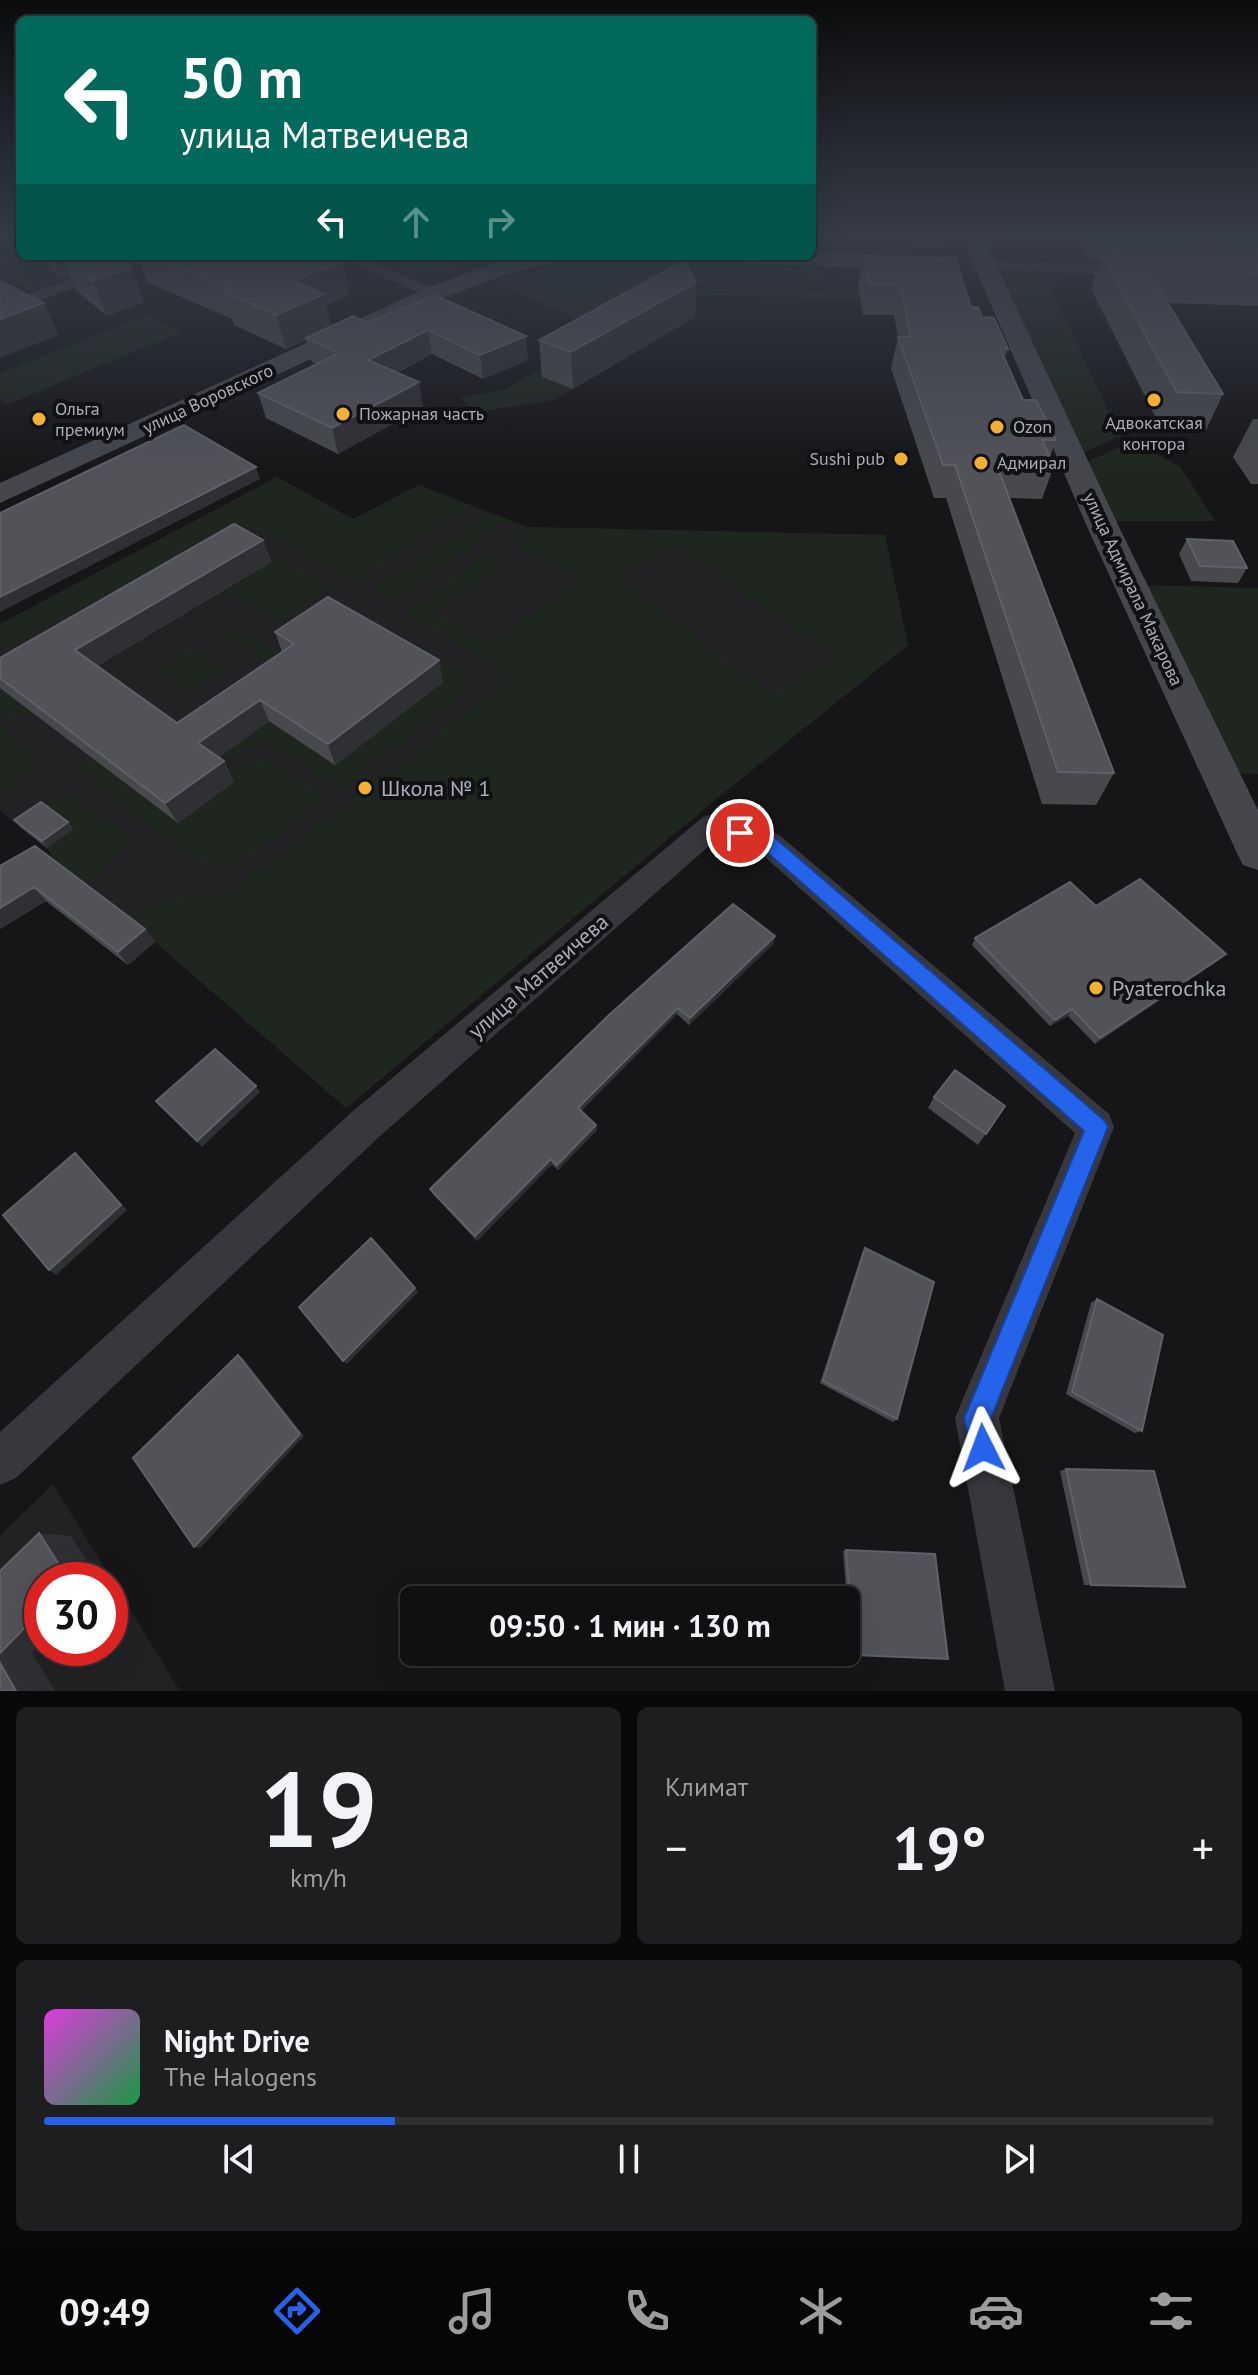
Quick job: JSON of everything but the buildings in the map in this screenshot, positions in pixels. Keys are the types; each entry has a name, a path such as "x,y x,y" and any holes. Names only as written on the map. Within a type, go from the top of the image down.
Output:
{"street":[{"name":"улица Воровского","path":"0,494 385,316"},
{"name":"улица Адмирала Макарова","path":"997,316 1105,531 1258,853"},
{"name":"улица Матвеичева","path":"0,1462 366,1124 713,825 767,842 1096,1127 977,1418 1030,1691"}],"shaded area":[{"path":"146,316 182,332 8,404 0,399 0,373"},
{"path":"572,316 592,316 581,320"},
{"path":"629,316 648,316 543,377 573,389 554,400 476,412 460,398 506,389"},
{"path":"1017,316 1064,316 1120,436 1083,453"},
{"path":"1131,442 1180,466 1215,521 1115,521 1087,462"},
{"name":"Школа № 1","path":"277,477 353,519 419,485 527,527 885,535 908,645 715,800 346,1108 155,942 128,965 35,893 62,872 47,848 0,811 0,624"},
{"path":"277,477 353,519 419,485 472,506 355,583 255,528 227,527 0,654 0,624"},
{"path":"487,512 510,520 393,603 371,591"},
{"path":"527,527 885,535 908,645 715,800 346,1108 155,942 123,918 158,899 226,894 504,684 491,664 404,611 486,553 502,567 436,613 491,644 578,578 524,551 514,535","holes":["677,547 833,656 772,694 618,577"]},
{"path":"244,539 333,587 281,623 225,590 270,562 242,546 30,711 12,720 0,710 0,665"},
{"path":"1142,585 1258,588 1258,774 1229,773"},
{"path":"237,626 302,665 272,665 223,635"},
{"path":"382,626 465,674 470,685 464,696 341,790 267,744 209,764 269,721 336,765 367,638"},
{"path":"190,648 224,668 190,691 156,670"},
{"path":"0,727 33,752 35,767 0,803"},
{"path":"90,756 222,773 266,759 328,798 257,852 229,865 195,861 84,777 80,767"},
{"path":"61,796 80,798 128,836 111,861 83,888 63,872 47,848 73,829 20,827 12,820"},
{"path":"53,1484 101,1562 24,1562 24,1666 128,1666 128,1606 180,1691 0,1691 0,1536"}],"place":[{"name":"Адвокатская контора","path":"1154,400"},
{"name":"Пожарная часть","path":"343,414"},
{"name":"Ольга премиум","path":"39,419"},
{"name":"Ozon","path":"997,427"},
{"name":"Sushi pub","path":"901,459"},
{"name":"Адмирал","path":"981,463"},
{"name":"Школа № 1","path":"365,788"},
{"name":"Pyaterochka","path":"1096,988"}],"route":[{"path":"740,833 767,842 1096,1127 977,1418 983,1448"}]}
